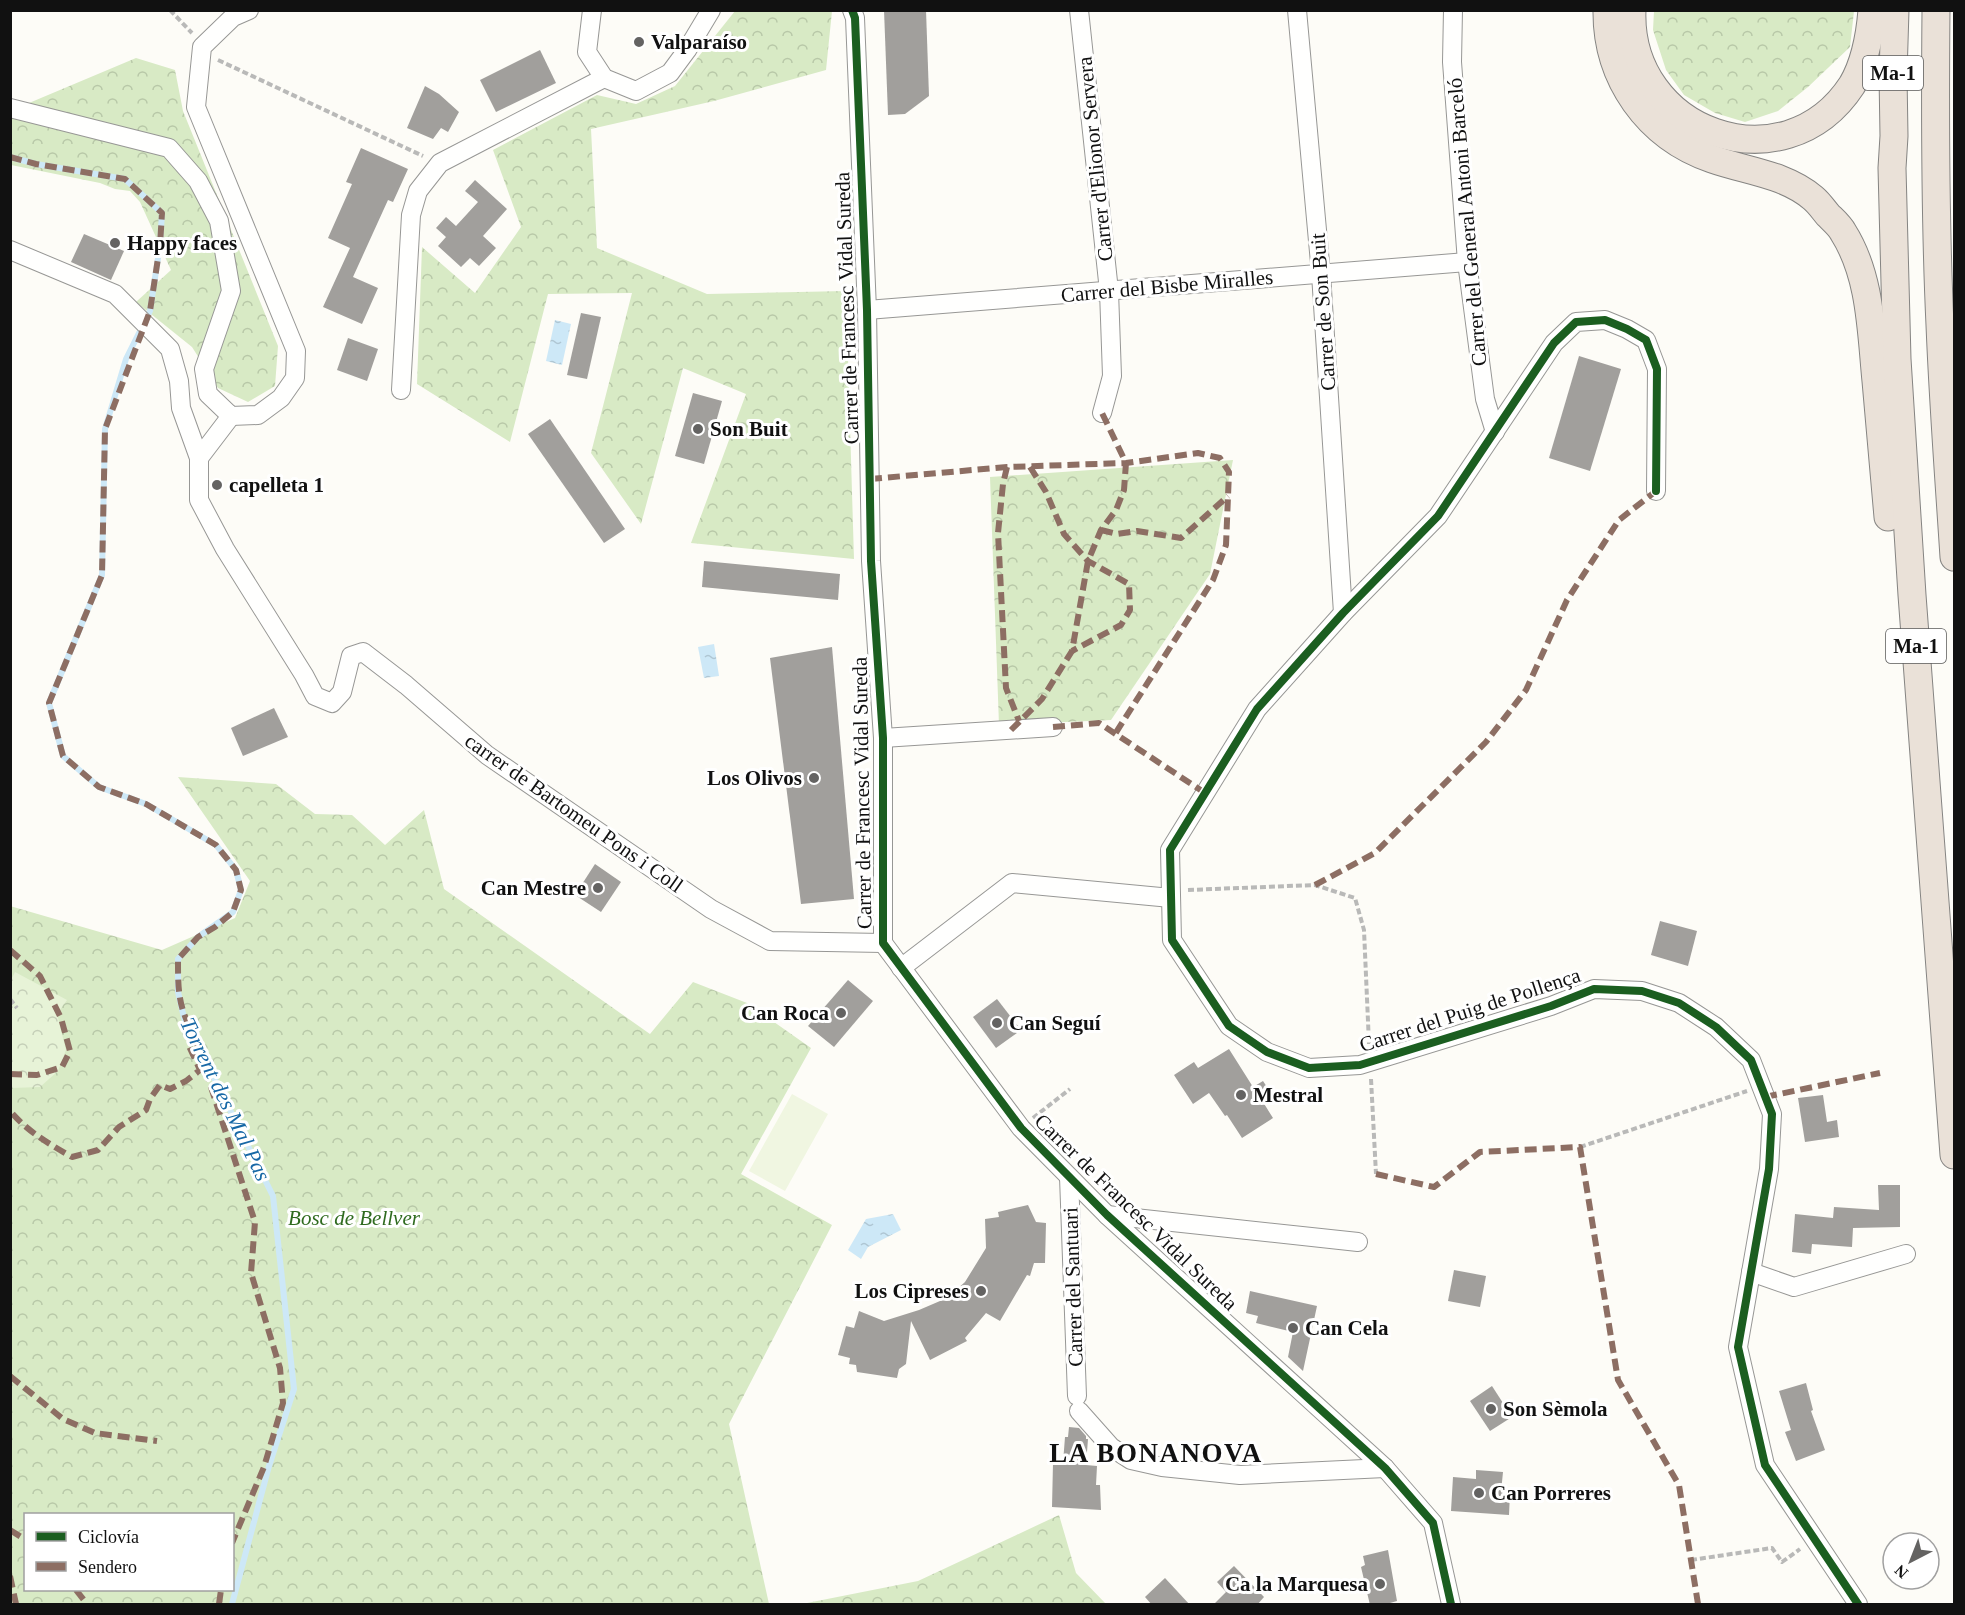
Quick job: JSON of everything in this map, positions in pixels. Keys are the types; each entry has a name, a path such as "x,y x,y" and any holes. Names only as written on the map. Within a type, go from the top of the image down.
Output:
{"highway":[{"path":"1607,10 1610,45 1617,68 1630,96 1646,118 1671,138 1699,154 1776,177 1814,198 1843,231 1860,268 1869,309 1909,761 1933,878"},
{"path":"1632,10 1633,37 1638,56 1644,72 1662,98 1688,120 1703,128 1720,134 1756,139 1780,136 1816,122 1843,97 1860,69 1866,49 1872,10"},
{"name":"Ma-1","path":"1894,10 1892,168 1899,406 1954,1155"},
{"name":"Ma-1","path":"1936,10 1937,228 1942,373 1954,557"},
{"path":"1949,475 1954,435"}],"street":[{"path":"10,108 169,147 198,181 219,221 231,291 204,369 208,394 231,416 258,415 281,398 295,378 296,351 196,106 202,47 233,17 249,10"},
{"path":"592,10 587,52 603,78 636,91 669,73 687,50 711,10"},
{"name":"Carrer de Francesc Vidal Sureda","path":"852,10 855,18 867,310 871,561 883,738 883,944 1021,1128 1107,1215 1385,1468 1433,1523 1451,1605"},
{"name":"Carrer d'Elionor Servera","path":"1079,10 1109,291 1112,376 1102,413"},
{"name":"Carrer de Son Buit","path":"1297,10 1321,274 1343,613"},
{"name":"Carrer del General Antoni Barceló","path":"1453,10 1452,62 1467,262 1485,399 1495,432"},
{"path":"401,390 411,214 418,191 440,164 603,78"},
{"path":"10,250 115,294 170,349 179,381 181,408 199,458"},
{"name":"Carrer del Bisbe Miralles","path":"867,310 1467,262"},
{"name":"Carrer del Puig de Pollença","path":"1656,491 1657,369 1646,340 1605,320 1576,322 1554,343 1438,516 1343,613 1257,709 1170,850 1172,940 1229,1026 1267,1052 1309,1068 1360,1065 1551,1006 1594,989 1642,990 1679,1003 1716,1027 1751,1060 1772,1114 1768,1169 1738,1347 1766,1465 1858,1605"},
{"path":"199,458 231,416"},
{"name":"carrer de Bartomeu Pons i Coll","path":"199,458 199,500 225,549 315,696 332,703 342,692 351,656 363,652 406,685 487,755 711,909 770,940 883,944"},
{"path":"883,738 1053,727"},
{"path":"901,968 1012,883 1171,894"},
{"name":"Carrer del Santuari","path":"1069,1177 1078,1404 1111,1448 1131,1460 1162,1467 1240,1475 1385,1468"},
{"path":"1107,1215 1358,1242"},
{"path":"1751,1272 1794,1287 1905,1254"}],"path":[{"path":"170,10 202,47 218,60 440,164"},
{"path":"1171,894 1315,885 1354,898 1364,930 1376,1174"},
{"path":"10,999 17,1008"},
{"path":"1580,1147 1762,1086"},
{"path":"1021,1128 1070,1089"},
{"path":"1691,1560 1772,1548 1782,1562 1814,1538"}],"green space":[{"path":"1654,10 1854,11 1850,47 1808,87 1778,111 1745,122 1715,113 1684,95 1666,70 1653,30"},
{"path":"735,11 832,11 826,70 714,101 591,129 597,248 707,294 846,291 854,559 691,543 746,394 683,368 641,524 591,453 632,293 548,294 510,442 417,384 422,247 475,293 521,227 493,150 597,95 636,104 675,86"},
{"path":"136,58 175,70 183,111 278,346 275,386 248,402 218,388 192,347 136,302 171,270 140,202 130,191 11,165 10,111"},
{"path":"1233,460 1210,574 1111,720 999,725 990,477"},
{"name":"Bosc de Bellver","path":"178,777 276,784 315,814 352,815 385,845 424,810 444,889 650,1034 693,982 747,1003 811,1048 741,1174 832,1225 729,1424 769,1604 11,1604 10,906 162,950 235,918 250,881"},
{"path":"15,972 67,1000 57,1014 66,1050 58,1071 40,1087 11,1088 10,982"},
{"path":"792,1094 828,1114 785,1191 749,1171"},
{"path":"1059,1515 1076,1573 1106,1604 802,1604 918,1581"}],"water":[{"path":"555,320 571,324 562,365 546,361"},
{"path":"714,644 719,676 704,678 698,647"},
{"path":"893,1214 901,1230 868,1247 861,1259 848,1250 866,1219"}],"building":[{"path":"884,10 926,10 929,96 905,114 888,115"},
{"path":"540,50 556,83 496,112 480,80"},
{"path":"425,86 439,94 459,112 448,132 441,128 433,139 407,128"},
{"path":"361,148 408,169 393,202 388,200 353,277 378,288 362,324 323,307 350,248 328,238 352,184 346,182"},
{"path":"475,180 507,209 483,236 496,248 479,266 470,258 461,267 438,246 446,237 436,228 446,217 456,226 478,202 465,191"},
{"path":"84,234 124,251 111,280 71,262"},
{"path":"581,313 601,317 587,379 567,375"},
{"path":"348,338 378,349 367,381 337,370"},
{"path":"1579,356 1621,369 1590,471 1549,458"},
{"name":"Son Buit","path":"693,393 722,401 704,464 675,456"},
{"path":"550,419 625,529 604,543 528,434"},
{"path":"704,561 840,574 838,600 702,587"},
{"name":"Los Olivos","path":"832,647 854,899 801,904 770,658"},
{"path":"274,708 288,737 243,756 231,728"},
{"name":"Can Mestre","path":"595,864 621,882 601,912 575,895"},
{"path":"1660,921 1697,931 1688,966 1651,955"},
{"name":"Can Roca","path":"848,980 873,1001 834,1047 808,1026"},
{"name":"Can Seguí","path":"997,999 1021,1030 996,1048 973,1017"},
{"name":"Mestral","path":"1229,1049 1253,1087 1263,1081 1273,1096 1263,1102 1273,1118 1242,1138 1209,1093 1193,1104 1174,1075 1194,1062 1198,1068"},
{"path":"1823,1095 1827,1122 1837,1120 1839,1137 1805,1142 1798,1098"},
{"path":"1878,1185 1900,1185 1900,1227 1853,1228 1852,1247 1812,1244 1811,1254 1792,1252 1795,1214 1833,1218 1834,1207 1879,1210"},
{"name":"Los Cipreses","path":"1028,1205 1036,1222 1046,1223 1045,1263 1034,1263 1030,1276 1027,1275 1000,1321 986,1313 965,1338 967,1341 930,1360 911,1321 906,1364 899,1369 897,1378 857,1372 856,1365 849,1364 850,1358 838,1355 846,1326 854,1328 859,1311 884,1321 947,1298 965,1282 986,1248 985,1219 999,1217 998,1212"},
{"path":"1454,1270 1486,1276 1480,1307 1448,1301"},
{"name":"Can Cela","path":"1250,1291 1317,1306 1303,1371 1288,1357 1293,1332 1256,1323 1258,1316 1246,1313"},
{"path":"1806,1383 1813,1410 1811,1411 1825,1450 1796,1461 1785,1432 1791,1430 1779,1391"},
{"name":"Son Sèmola","path":"1492,1386 1512,1417 1490,1431 1470,1401"},
{"name":"LA BONANOVA","path":"1069,1427 1079,1428 1088,1439 1086,1465 1097,1466 1096,1485 1100,1485 1101,1510 1052,1507 1053,1463 1063,1463 1065,1437 1068,1437"},
{"name":"Can Porreres","path":"1476,1470 1503,1472 1501,1492 1510,1493 1509,1515 1451,1511 1453,1477 1476,1479"},
{"name":"Ca la Marquesa","path":"1388,1550 1397,1601 1383,1605 1370,1605 1361,1567 1365,1565 1363,1556"},
{"path":"1234,1566 1264,1597 1257,1605 1213,1605 1226,1592 1217,1582"},
{"path":"1165,1578 1190,1605 1152,1605 1145,1597"}],"waterway":[{"name":"Torrent des Mal Pas","path":"10,157 36,164 125,179 162,213 160,245 150,311 126,359 105,429 102,575 49,703 63,756 99,787 146,804 216,845 236,870 241,890 233,912 198,937 178,959 178,992 184,1018 273,1196 294,1389 269,1466 232,1604"}],"marked path":[{"path":"10,157 36,164 125,179 162,213 160,245 150,311 105,429 102,575 49,703 63,756 99,787 146,804 216,845 236,870 241,890 233,912 198,937 178,959 180,998 194,1035 189,1046 200,1070 186,1081 170,1089 160,1085 150,1099 146,1110 119,1127 98,1150 72,1157 31,1131 10,1111"},
{"path":"1011,730 1042,699 1072,651 1088,561 1101,530 1116,510 1124,490 1126,463 1102,413"},
{"path":"870,479 1007,467 1126,463 1198,453 1220,458 1229,472 1226,545 1213,580 1115,734"},
{"path":"1007,467 998,533 1006,688 1019,721"},
{"path":"1030,467 1046,492 1064,534 1088,561 1129,584 1130,610 1121,625 1072,651"},
{"path":"1315,885 1375,853 1486,742 1526,690 1567,600 1619,520 1656,491"},
{"path":"1101,530 1117,534 1137,531 1181,538 1228,496"},
{"path":"1053,727 1099,723 1205,793"},
{"path":"10,950 40,976 61,1018 70,1051 62,1067 37,1075 10,1074"},
{"path":"194,1035 255,1222 251,1273 280,1368 283,1403 264,1467 234,1538"},
{"path":"1765,1097 1880,1073"},
{"path":"1376,1174 1434,1187 1480,1152 1580,1147 1618,1380 1679,1485 1698,1604"},
{"path":"10,1376 63,1419 95,1433 157,1441"},
{"path":"10,1530 24,1539"},
{"path":"10,1576 16,1604"},
{"path":"77,1591 87,1604"},
{"path":"219,1604 221,1591"}],"cycle path":[{"path":"852,10 855,18 867,310 871,561 883,738 883,943 1021,1128 1107,1215 1385,1468 1433,1523 1451,1604"},
{"path":"1656,491 1657,369 1646,340 1605,320 1576,322 1554,343 1438,516 1343,613 1257,709 1170,850 1172,940 1229,1026 1267,1052 1309,1068 1360,1065 1551,1006 1594,989 1642,991 1679,1003 1716,1027 1751,1060 1772,1114 1769,1169 1738,1347 1765,1465 1858,1604"}],"place":[{"name":"Valparaíso","path":"639,42"},
{"name":"Happy faces","path":"115,243"},
{"name":"Son Buit","path":"698,429"},
{"name":"capelleta 1","path":"217,485"},
{"name":"Los Olivos","path":"814,778"},
{"name":"Can Mestre","path":"598,888"},
{"name":"Can Roca","path":"841,1013"},
{"name":"Can Seguí","path":"997,1023"},
{"name":"Mestral","path":"1241,1095"},
{"name":"Los Cipreses","path":"981,1291"},
{"name":"Can Cela","path":"1293,1328"},
{"name":"Son Sèmola","path":"1491,1409"},
{"name":"Can Porreres","path":"1479,1493"},
{"name":"Ca la Marquesa","path":"1380,1584"}],"district":[{"name":"LA BONANOVA","path":"1156,1453"}]}
